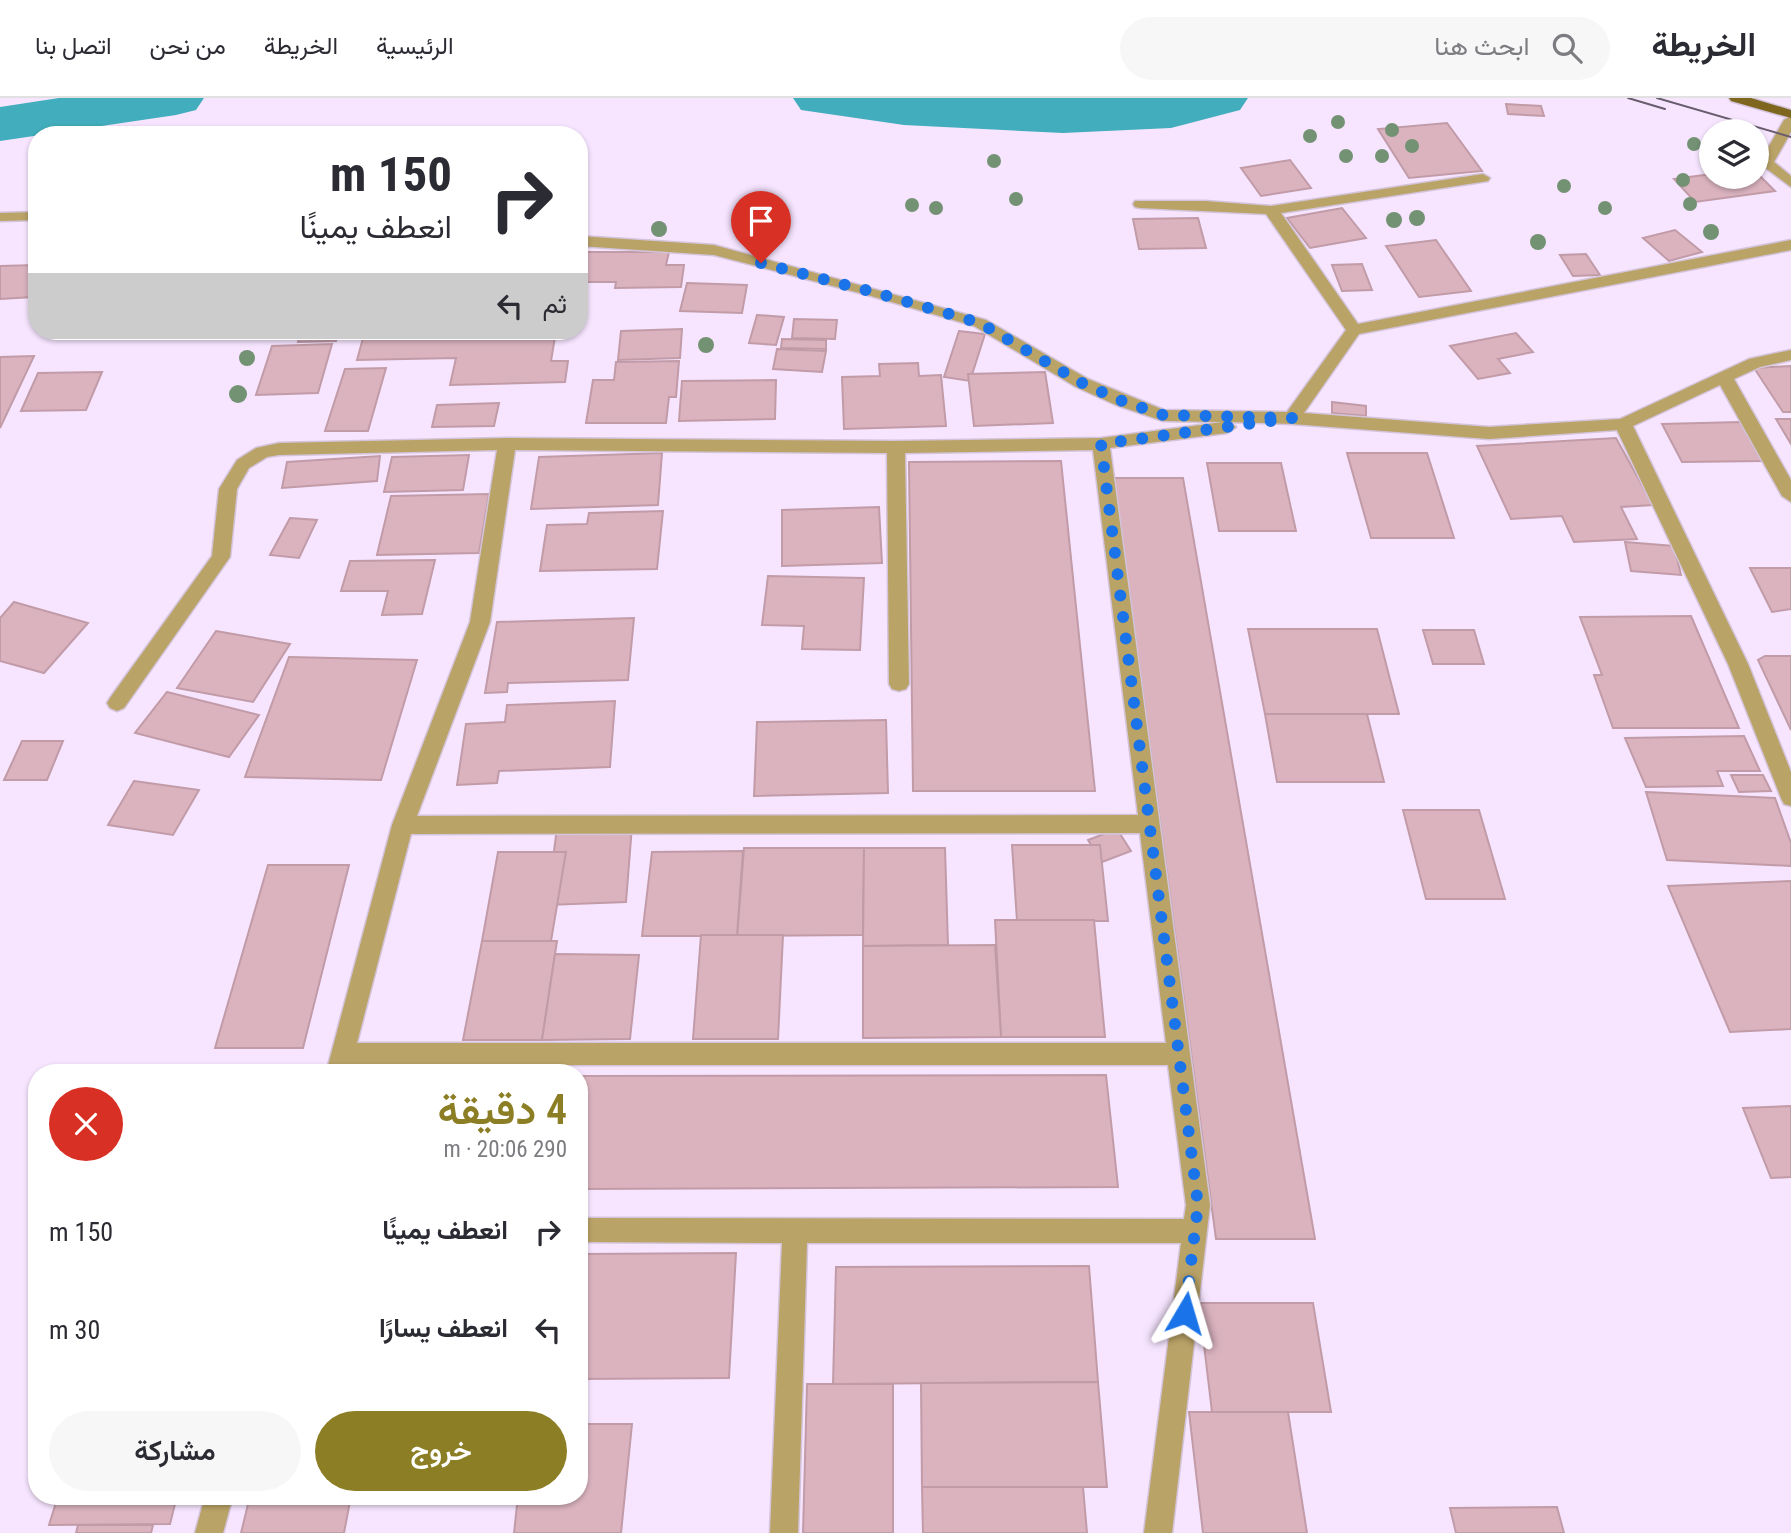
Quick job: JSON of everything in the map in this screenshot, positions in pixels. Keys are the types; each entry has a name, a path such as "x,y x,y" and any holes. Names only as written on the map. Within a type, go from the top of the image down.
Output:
{"main road":[{"path":"1736,98 1791,114"}],"street":[{"path":"1791,120 1766,163 1791,183"},
{"path":"1139,204 1205,205 1271,211 1483,178"},
{"path":"1271,211 1354,330"},
{"path":"0,217 28,216"},
{"path":"588,243 714,250 980,323 1082,383 1163,415 1292,418 1489,433 1623,424 1755,363 1791,355"},
{"path":"117,703 221,556 228,489 243,464 262,452 279,449 507,444 896,447 1101,444 1292,418 1354,330 1791,245"},
{"path":"1724,377 1791,496"},
{"path":"1623,424 1738,664 1791,798"},
{"path":"507,444 480,622 403,825 341,1064 1179,1054"},
{"path":"1101,444 1198,1205 1158,1533"},
{"path":"896,447 898,684"},
{"path":"403,825 1149,824"},
{"path":"588,1230 1195,1231"},
{"path":"784,1533 795,1230"},
{"path":"209,1533 217,1505"}],"building":[{"path":"1506,104 1541,106 1544,116 1508,114"},
{"path":"1447,123 1482,171 1409,178 1378,129"},
{"path":"1290,160 1311,188 1261,196 1241,168"},
{"path":"1699,176 1699,189 1769,189 1769,185 1775,191 1695,202 1674,179"},
{"path":"1342,208 1366,238 1310,248 1287,218"},
{"path":"1198,218 1206,248 1139,249 1133,219"},
{"path":"1675,230 1702,252 1669,261 1643,238"},
{"path":"1436,240 1471,291 1419,297 1386,246"},
{"path":"588,252 669,252 666,265 684,265 681,287 615,288 616,282 588,282"},
{"path":"1586,254 1600,275 1573,276 1560,255"},
{"path":"1362,264 1372,290 1342,291 1332,265"},
{"path":"28,265 28,297 0,299 0,266"},
{"path":"687,283 747,285 742,313 680,311"},
{"path":"757,315 784,317 776,345 749,343"},
{"path":"794,319 837,320 835,339 792,338"},
{"path":"682,329 680,358 618,360 621,331"},
{"path":"959,331 985,334 970,381 944,377"},
{"path":"1516,333 1533,352 1498,359 1510,373 1478,379 1450,346"},
{"path":"782,339 826,340 826,349 781,348"},
{"path":"299,340 336,340 336,341 298,342"},
{"path":"363,340 554,340 551,361 568,361 565,382 450,385 456,358 357,360"},
{"path":"332,344 318,393 256,395 272,346"},
{"path":"777,349 826,351 822,372 773,369"},
{"path":"34,356 0,428 0,357"},
{"path":"679,361 676,397 669,397 666,423 586,423 593,380 614,380 616,362"},
{"path":"918,363 919,376 941,375 946,426 844,429 842,377 880,376 879,364"},
{"path":"1791,366 1791,412 1783,412 1754,368"},
{"path":"386,368 368,431 325,431 345,369"},
{"path":"102,372 86,410 21,411 38,373"},
{"path":"1045,372 1053,423 974,426 968,374"},
{"path":"776,380 775,419 679,421 682,381"},
{"path":"1332,402 1366,406 1366,416 1332,413"},
{"path":"499,403 494,426 432,427 437,405"},
{"path":"1776,419 1791,419 1791,444"},
{"path":"1740,422 1762,461 1682,462 1662,424"},
{"path":"1616,438 1653,505 1621,507 1637,539 1574,542 1562,516 1511,519 1477,446"},
{"path":"662,453 658,505 531,509 539,457"},
{"path":"1347,453 1427,453 1454,538 1371,538"},
{"path":"469,455 463,490 384,492 392,457"},
{"path":"380,456 377,481 282,488 287,462"},
{"path":"1061,461 1095,791 913,791 909,462"},
{"path":"1207,463 1281,463 1296,531 1219,531"},
{"path":"1114,478 1183,478 1315,1239 1216,1239"},
{"path":"489,494 479,553 377,555 391,496"},
{"path":"879,507 882,563 782,566 782,510"},
{"path":"663,511 657,569 540,571 547,525 587,524 589,513"},
{"path":"290,518 317,520 299,558 270,555"},
{"path":"1625,542 1674,546 1681,575 1631,571"},
{"path":"435,560 422,614 382,615 388,591 341,591 350,561"},
{"path":"1750,568 1791,568 1791,609 1772,612"},
{"path":"768,576 864,578 860,650 802,649 804,626 762,625"},
{"path":"14,602 88,623 44,673 0,661 0,618"},
{"path":"1691,616 1739,728 1613,728 1594,675 1602,675 1580,617"},
{"path":"634,618 628,680 508,683 507,692 485,693 497,622"},
{"path":"1248,629 1377,629 1399,714 1265,714"},
{"path":"1423,630 1474,630 1484,664 1433,664"},
{"path":"216,631 290,644 253,702 177,688"},
{"path":"1765,656 1791,656 1791,730 1758,660"},
{"path":"289,657 417,660 381,780 245,777"},
{"path":"167,692 259,715 229,757 135,733"},
{"path":"615,701 610,767 499,771 497,783 457,785 466,724 505,722 507,705"},
{"path":"1265,714 1367,714 1384,782 1277,782"},
{"path":"886,720 888,793 754,796 757,722"},
{"path":"1744,736 1760,771 1717,771 1723,786 1646,787 1625,738"},
{"path":"22,741 63,741 47,780 4,780"},
{"path":"1731,775 1763,775 1771,791 1739,792"},
{"path":"134,781 199,790 173,835 108,825"},
{"path":"1646,792 1775,798 1791,843 1791,866 1667,860"},
{"path":"1403,810 1479,810 1505,899 1426,899"},
{"path":"632,826 626,902 547,905 557,828"},
{"path":"1117,829 1131,851 1102,862 1088,840"},
{"path":"1012,845 1100,845 1108,921 1017,921"},
{"path":"744,848 864,848 863,935 737,936"},
{"path":"864,848 945,848 948,945 863,946"},
{"path":"743,851 737,936 642,936 652,852"},
{"path":"498,852 566,852 551,941 482,941"},
{"path":"268,865 349,865 303,1048 215,1048"},
{"path":"1791,881 1791,1029 1730,1032 1668,886"},
{"path":"995,920 1094,920 1105,1037 1001,1037"},
{"path":"701,935 783,935 778,1039 693,1039"},
{"path":"482,941 557,941 542,1040 463,1040"},
{"path":"995,945 1001,1037 863,1038 863,946"},
{"path":"555,954 639,955 630,1039 542,1040"},
{"path":"1106,1075 1118,1187 588,1189 588,1076"},
{"path":"1791,1106 1791,1177 1771,1178 1743,1108"},
{"path":"736,1253 729,1378 588,1379 588,1254"},
{"path":"1089,1266 1098,1382 833,1384 836,1267"},
{"path":"1199,1303 1313,1303 1331,1412 1212,1412"},
{"path":"1098,1382 1107,1487 922,1487 921,1383"},
{"path":"807,1384 893,1384 893,1533 803,1533"},
{"path":"1189,1412 1288,1412 1307,1533 1203,1533"},
{"path":"588,1424 632,1424 621,1533 514,1533 517,1505 588,1505"},
{"path":"922,1487 1083,1487 1087,1533 923,1533"},
{"path":"55,1505 175,1505 170,1524 49,1525"},
{"path":"248,1505 349,1505 344,1533 241,1533"},
{"path":"1557,1507 1564,1533 1456,1533 1450,1508"},
{"path":"78,1525 153,1525 151,1533 76,1533"}],"waterway":[{"path":"0,124 176,98"},
{"path":"821,98 904,108 1063,116 1171,111 1220,98"}],"tram line":[{"path":"1628,98 1665,109"},
{"path":"1657,98 1791,137"}],"route":[{"path":"761,263 980,323 1082,383 1163,415 1292,418 1101,444 1198,1205 1185,1313"}]}
